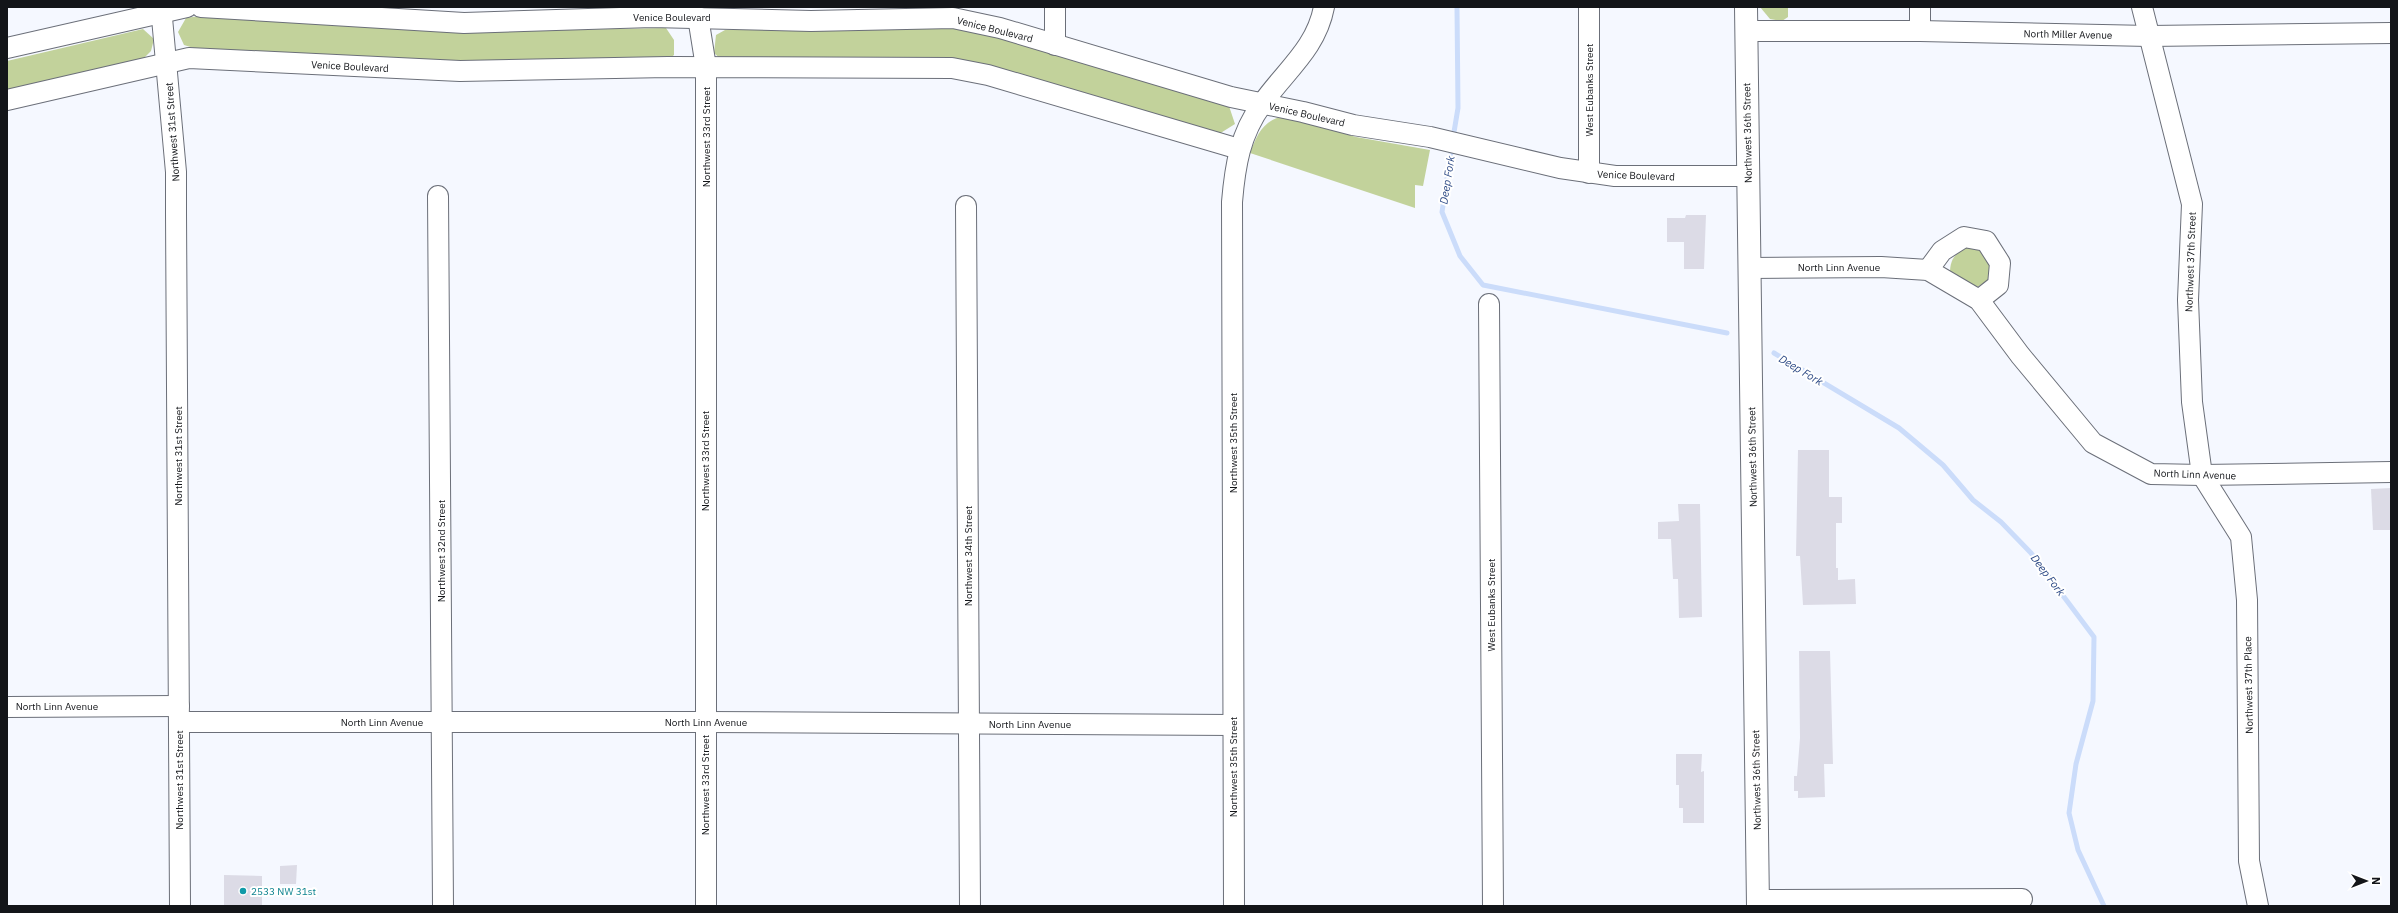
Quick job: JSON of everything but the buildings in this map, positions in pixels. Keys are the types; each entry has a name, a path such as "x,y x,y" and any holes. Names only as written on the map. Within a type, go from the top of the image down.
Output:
{"street":[{"path":"7,48 162,10 187,7"},
{"name":"Venice Boulevard","path":"201,7 464,23 555,13 649,12 698,17 783,14 953,18 1000,28 1262,104 1353,125 1430,138 1589,173 1638,177 1748,176"},
{"path":"1054,7 1055,45"},
{"name":"Northwest 35th Street","path":"1234,906 1232,202 1239,149 1248,126 1262,104 1307,50 1320,22 1324,7"},
{"name":"West Eubanks Street","path":"1589,7 1589,173"},
{"name":"Northwest 36th Street","path":"1746,7 1758,903"},
{"path":"1920,7 1920,31"},
{"name":"Northwest 37th Street","path":"2142,7 2192,204 2188,300 2192,402 2202,476"},
{"name":"Northwest 31st Street","path":"162,10 176,172 180,906"},
{"name":"Northwest 33rd Street","path":"698,17 706,67 706,906"},
{"name":"North Miller Avenue","path":"1746,31 1920,31 2149,36 2391,33"},
{"name":"Venice Boulevard","path":"7,100 166,62 189,58 460,71 706,67 952,68 988,76 1239,149"},
{"name":"Northwest 32nd Street","path":"438,196 444,906"},
{"name":"Northwest 34th Street","path":"966,206 970,906"},
{"path":"1928,270 1942,252 1964,238 1986,241 2000,263 1998,285 1979,300"},
{"name":"North Linn Avenue","path":"1749,268 1881,267 1928,270 1979,300 2020,355 2093,443 2152,474 2202,476 2391,472"},
{"name":"West Eubanks Street","path":"1489,304 1493,906"},
{"name":"Northwest 37th Place","path":"2202,476 2241,537 2247,600 2249,861 2258,906"},
{"name":"North Linn Avenue","path":"7,706 179,714 442,722 1233,725"},
{"path":"1758,903 1906,902 2022,899"}],"green space":[{"path":"1760,7 1788,8 1788,17 1782,21 1770,19"},
{"path":"206,15 452,32 666,28 674,40 674,55 668,60 444,65 197,49 184,45 178,32 186,18"},
{"path":"925,26 975,31 1229,106 1235,124 1219,134 964,62 723,61 714,53 716,35 725,30"},
{"path":"143,29 154,39 151,51 144,58 7,93 7,61"},
{"path":"1284,116 1356,137 1430,150 1423,186 1415,185 1415,208 1250,153 1258,134 1262,129 1271,121"},
{"path":"1968,246 1980,248 1993,266 1988,281 1975,288 1950,273 1951,263 1954,256"}],"waterway":[{"name":"Deep Fork","path":"1453,138 1458,108 1457,7"},
{"name":"Deep Fork","path":"1452,146 1442,212 1460,256 1483,285 1727,333"},
{"name":"Deep Fork","path":"1774,353 1899,428 1943,465 1973,500 2001,522 2031,553 2094,637 2093,701 2076,764 2069,813 2078,850 2104,906"}],"place":[{"name":"2533 NW 31st","path":"243,891"}]}
